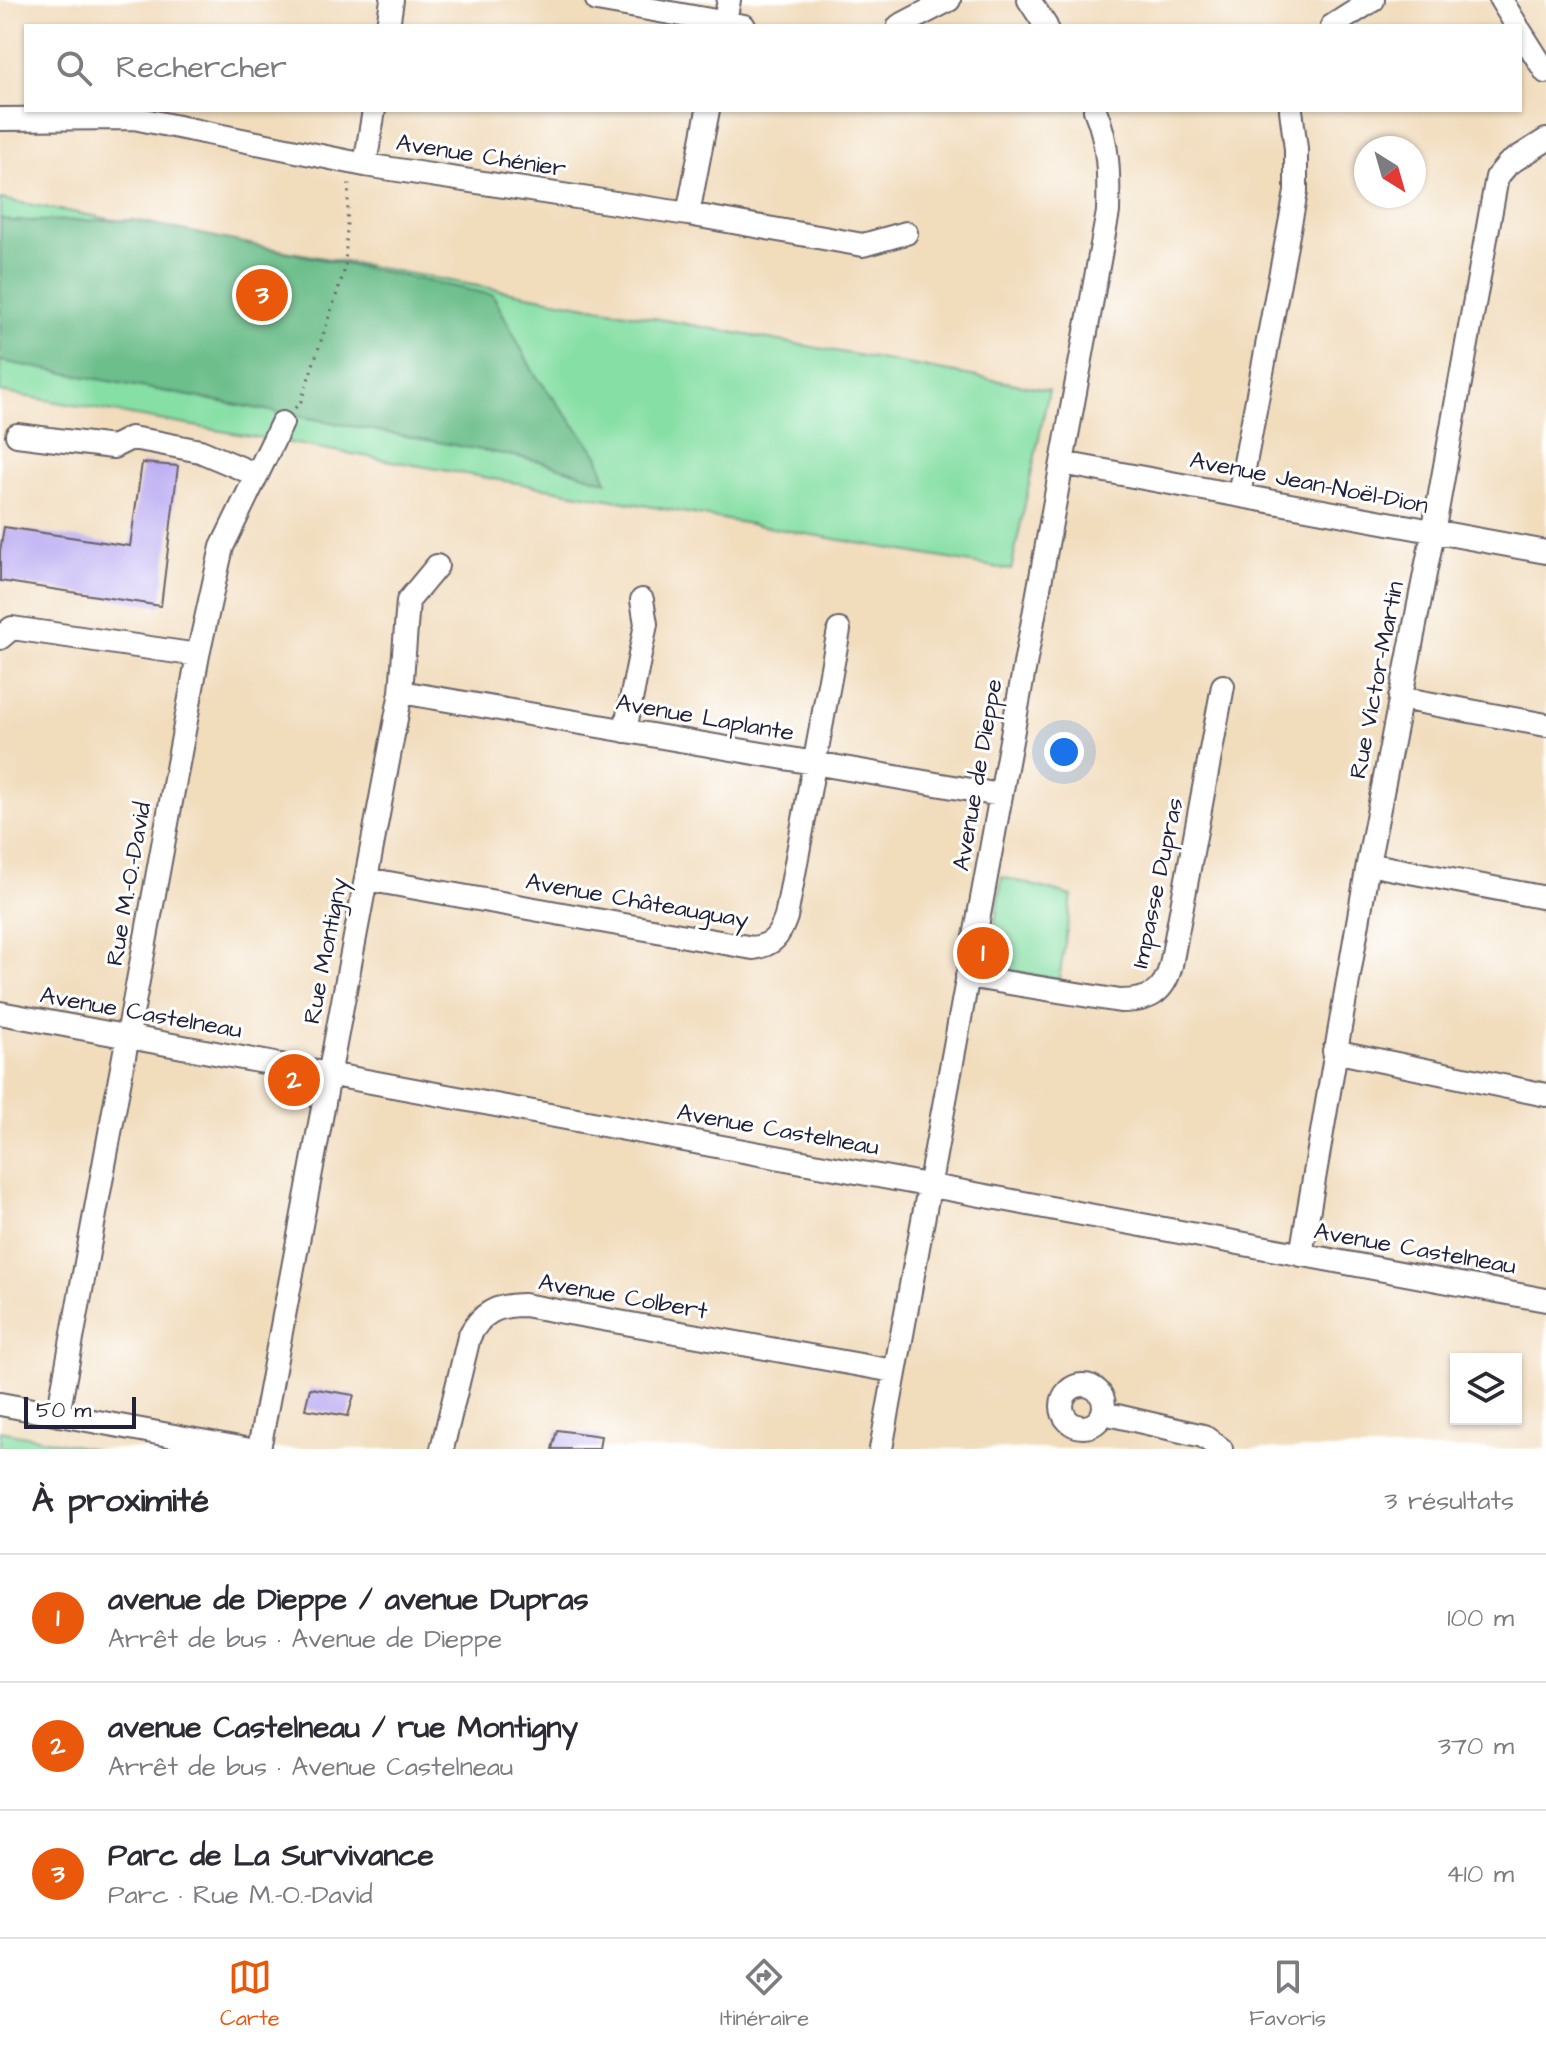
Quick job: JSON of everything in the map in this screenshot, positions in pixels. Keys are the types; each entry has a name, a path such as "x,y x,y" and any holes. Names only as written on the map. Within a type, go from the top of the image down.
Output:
{"street":[{"path":"388,24 392,0"},
{"path":"597,0 726,24"},
{"path":"729,0 731,24"},
{"path":"903,24 949,0"},
{"path":"1029,0 1045,24"},
{"path":"1335,24 1373,0"},
{"path":"1501,0 1516,24"},
{"path":"1522,34 1546,72"},
{"path":"358,164 373,112"},
{"path":"688,214 708,112"},
{"name":"Avenue de Dieppe","path":"881,1449 1108,212 1109,164 1096,112"},
{"path":"1239,495 1296,192 1296,149 1291,112"},
{"name":"Avenue Chénier","path":"0,119 134,118 358,164 688,214 863,245 906,233"},
{"name":"Rue Victor-Martin","path":"1301,1255 1368,864 1433,533 1497,177 1508,164 1546,140"},
{"name":"Rue M.-O.-David","path":"58,1415 198,655 222,547 282,423"},
{"path":"17,435 113,447 131,438 155,442 200,451 257,475"},
{"name":"Avenue Jean-Noël-Dion","path":"1062,463 1546,552"},
{"name":"Rue Montigny","path":"259,1449 401,692 408,601 437,566"},
{"path":"625,731 646,624 642,600"},
{"name":"Avenue Châteauguay","path":"366,879 753,948 768,946 774,941 786,917 839,630"},
{"path":"6,633 198,655"},
{"name":"Impasse Dupras","path":"967,976 1120,1001 1142,1001 1155,993 1168,978 1171,965 1223,686"},
{"name":"Avenue Laplante","path":"401,692 1000,795"},
{"path":"1400,698 1546,725"},
{"path":"1368,864 1546,898"},
{"name":"Avenue Castelneau","path":"0,1013 1546,1300"},
{"path":"1334,1051 1546,1095"},
{"name":"Avenue Colbert","path":"442,1449 469,1337 477,1320 505,1305 524,1305 894,1371"},
{"path":"0,1404 245,1449"},
{"path":"1104,1413 1203,1436 1221,1449"}],"path":[{"path":"282,423 301,401 345,269 358,164"}],"green space":[{"path":"0,199 1049,390 1011,570 0,392"},
{"path":"0,218 12,221 134,220 493,295 534,373 598,455 607,482 540,461 0,361"},
{"path":"1002,877 1072,896 1059,980 988,967"},
{"path":"0,1431 93,1449 0,1449"}],"building":[{"path":"142,463 178,466 161,606 0,581 4,527 130,546"},
{"path":"310,1388 354,1395 348,1416 305,1409"},
{"path":"557,1430 601,1436 599,1449 552,1449"}],"place":[{"name":"Parc de La Survivance","path":"262,295"},
{"name":"avenue de Dieppe / avenue Dupras","path":"983,953"},
{"name":"avenue Castelneau / rue Montigny","path":"294,1080"}]}
